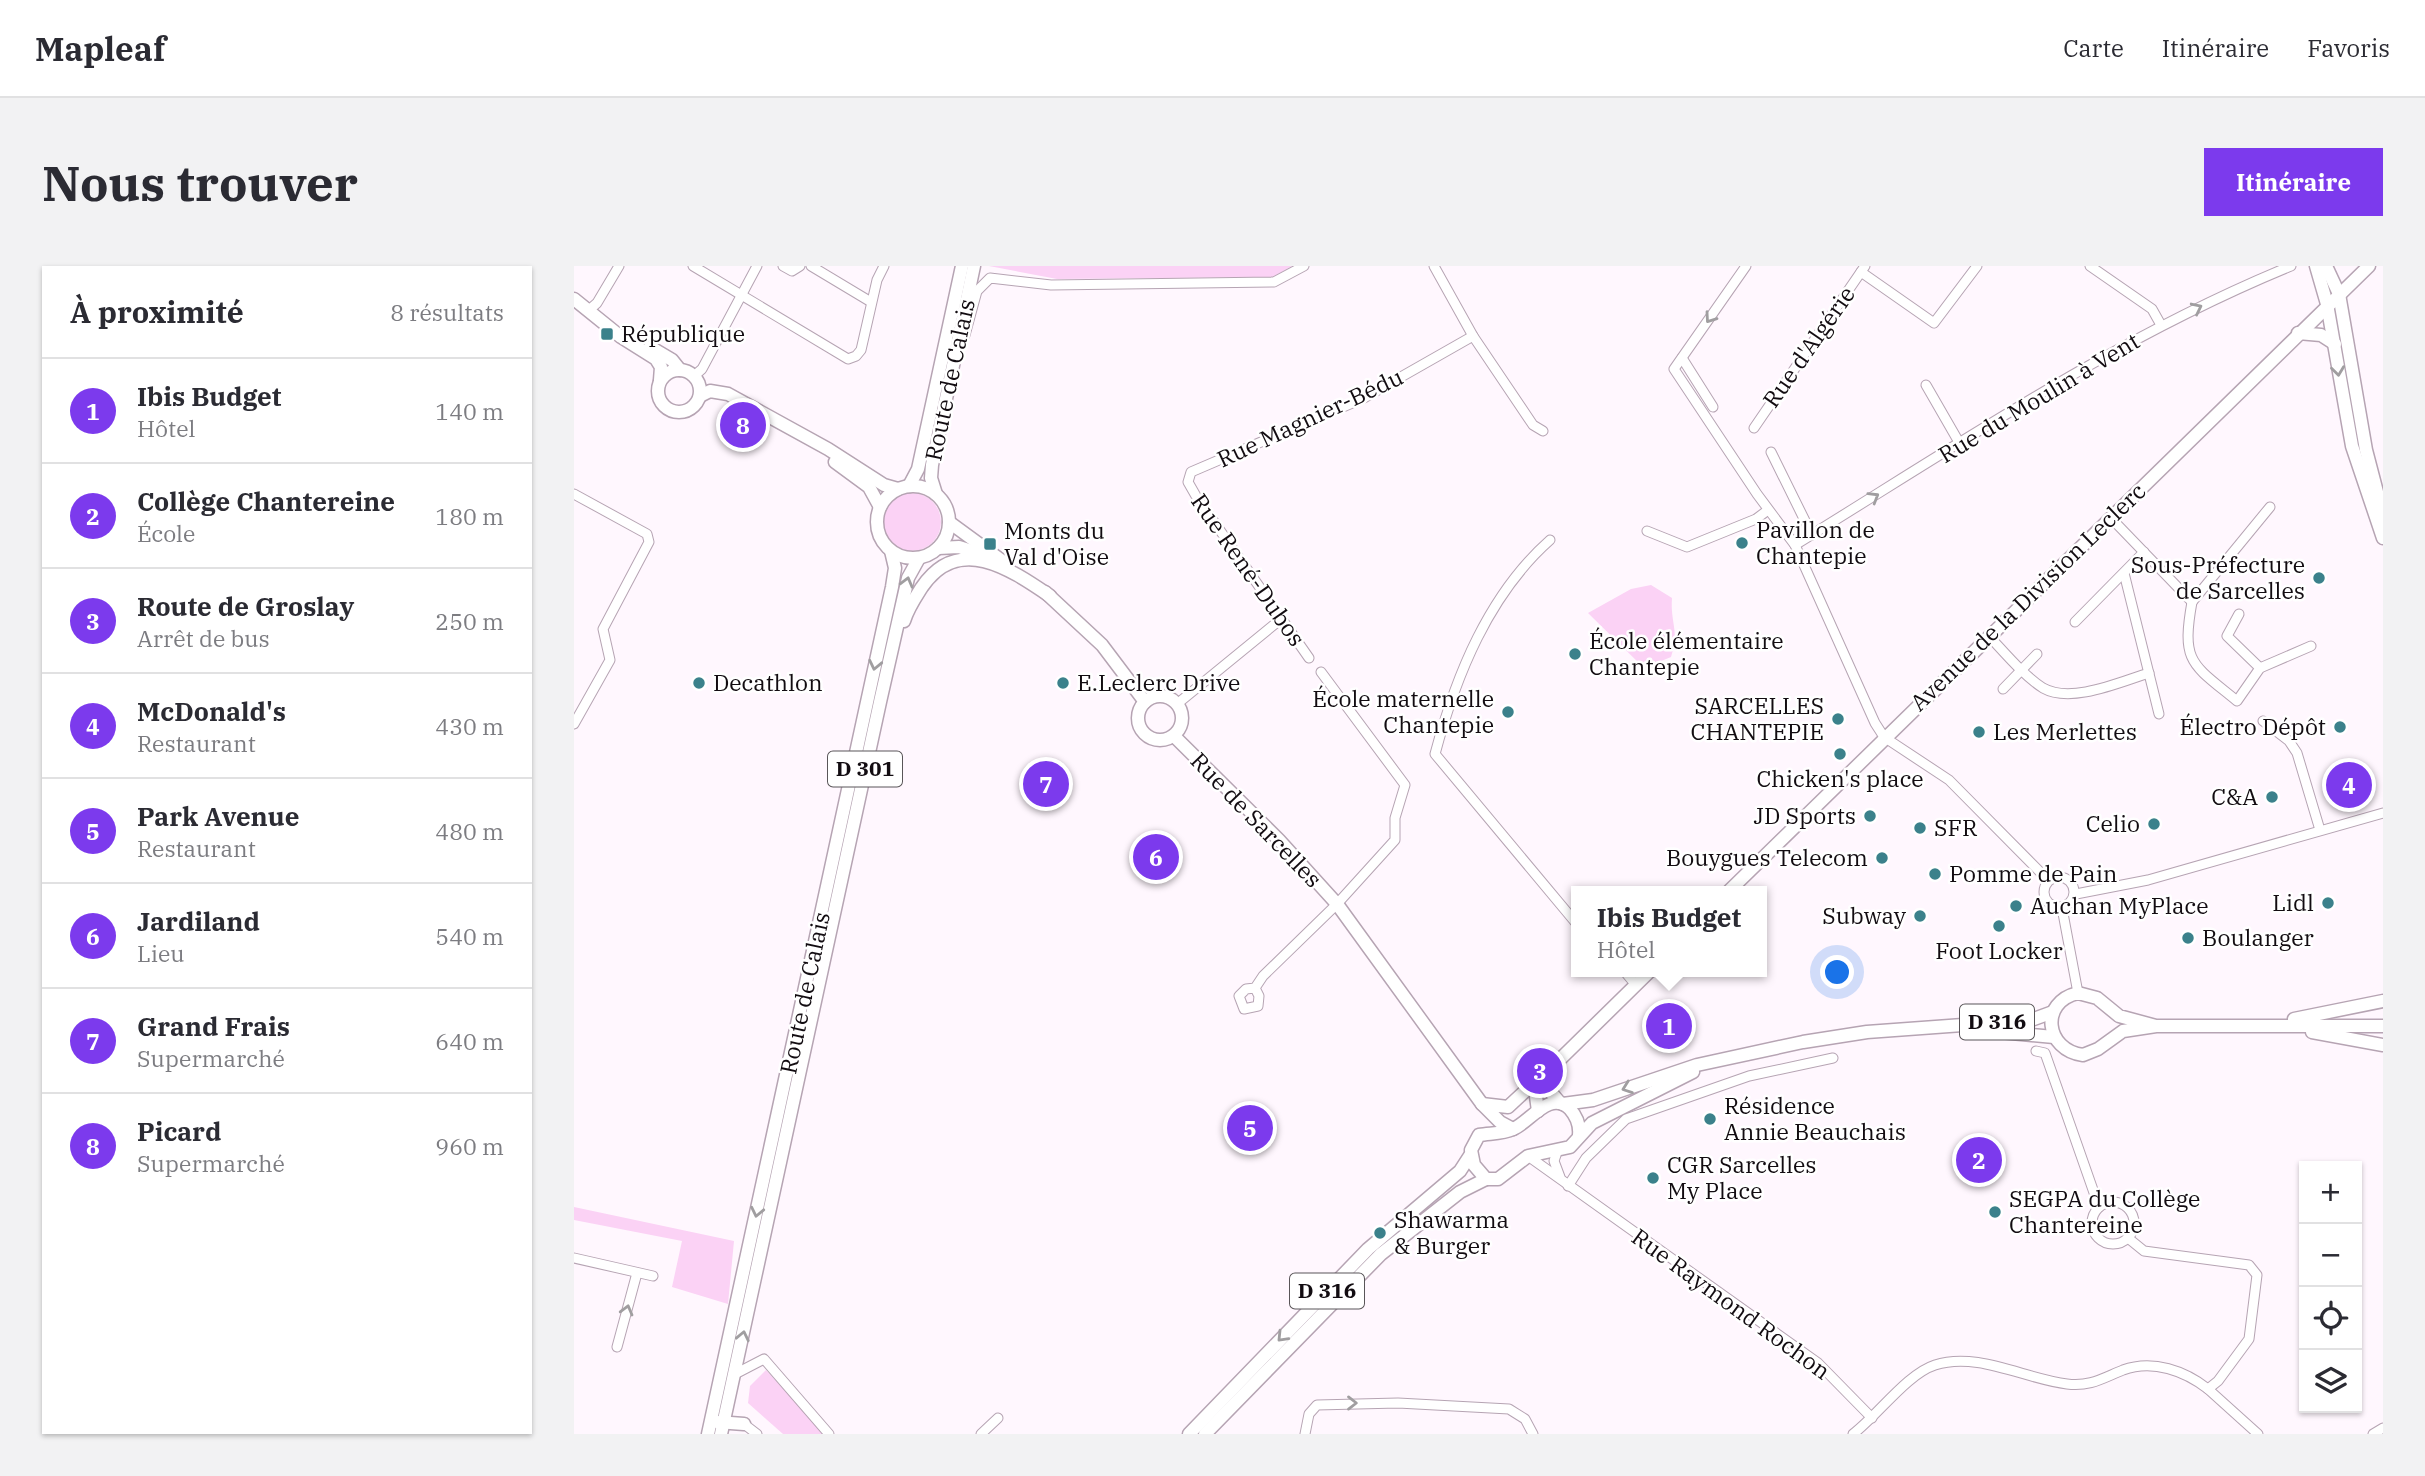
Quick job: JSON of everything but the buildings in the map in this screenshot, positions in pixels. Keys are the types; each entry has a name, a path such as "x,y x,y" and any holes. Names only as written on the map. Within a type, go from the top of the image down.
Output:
{"main road":[{"name":"Route de Calais","path":"904,488 918,469 962,266"},
{"name":"Route de Calais","path":"936,494 931,478 932,464 974,266"},
{"path":"2316,266 2328,304 2352,446 2383,538"},
{"path":"2326,266 2339,293 2366,450 2383,513"},
{"name":"Avenue de la Division Leclerc","path":"1734,886 1988,635 2369,266"},
{"path":"574,299 621,337 656,359 661,367 658,397 664,406 673,411 689,410 700,396 719,391 774,419 865,483 876,495 880,507 878,533 891,551 902,557 919,558 938,548 959,547 1000,560"},
{"path":"589,310 672,360 680,370 724,387 884,485 925,488 936,494 945,507 949,523 938,548"},
{"path":"2298,333 2321,335 2334,344"},
{"path":"660,380 668,372 680,370"},
{"path":"696,378 700,396"},
{"path":"880,507 889,495 904,488"},
{"path":"949,523 1050,596 1102,645 1145,702"},
{"name":"Route de Calais","path":"719,1426 894,579 895,563 891,551"},
{"name":"Route de Calais","path":"708,1434 719,1426 729,1403 880,702 908,578 919,558"},
{"path":"880,702 908,609 940,567 961,559 989,562 1050,596"},
{"path":"1165,696 1177,704 1183,717 1174,736 1161,741 1142,731 1138,719 1145,702 1151,698 1165,696"},
{"name":"Rue de Sarcelles","path":"1174,736 1279,840 1337,904 1482,1104 1500,1122 1513,1129"},
{"path":"1548,1072 1549,1090 1576,1119 1579,1135 1570,1147 1528,1156 1502,1177 1486,1179 1475,1169 1471,1154 1484,1124 1482,1104 1499,1109 1508,1107 1548,1072 1644,977"},
{"path":"2156,1026 2126,1019 2091,995 2078,993 2061,1001 2053,1012 2050,1023 2054,1037 2063,1048 2082,1055 2098,1049 2123,1031 2156,1026 2383,1025"},
{"path":"2256,1026 2383,1001"},
{"path":"2107,1007 2112,1024 2107,1040"},
{"name":"D 316","path":"1561,1104 1592,1100 1674,1071 1836,1036 2039,1019 2053,1012"},
{"path":"2256,1026 2327,1034 2383,1045"},
{"name":"D 316","path":"1940,1027 2054,1037"},
{"name":"D 316","path":"1579,1135 1602,1117 1716,1062"},
{"path":"1538,1111 1535,1090 1548,1072"},
{"path":"1477,1137 1513,1129 1547,1104 1561,1104"},
{"name":"D 316","path":"1189,1434 1368,1249 1461,1171 1471,1154"},
{"name":"D 316","path":"1205,1434 1381,1254 1460,1192 1486,1179"},
{"path":"729,1403 741,1429"},
{"path":"719,1426 741,1429"}],"street":[{"path":"589,310 597,303 619,266"},
{"path":"693,266 710,270 743,294 848,359 861,350 871,302 884,266"},
{"path":"696,378 757,266"},
{"path":"783,266 792,271 800,266"},
{"path":"811,266 871,302"},
{"path":"954,362 966,335 977,290 990,278 1051,285 1274,282 1304,266"},
{"path":"1434,266 1473,337 1532,425 1543,431"},
{"path":"1745,266 1674,369 1768,510 1795,545 1875,723 1884,737 1949,780 2047,879"},
{"path":"1863,269 1934,323 1977,266"},
{"path":"2090,266 2152,309 2161,325"},
{"name":"Rue du Moulin à Vent","path":"1795,545 2115,349 2291,266"},
{"name":"Rue d'Algérie","path":"1754,428 1863,269"},
{"name":"Rue Magnier-Bédu","path":"1188,482 1191,472 1364,398 1473,337"},
{"path":"1682,358 1713,407"},
{"path":"1926,385 1960,444"},
{"path":"1771,452 1812,535"},
{"name":"Rue René-Dubos","path":"1188,482 1309,658"},
{"path":"574,494 647,534 649,542 603,629 610,660 574,724"},
{"path":"2270,507 2192,602 2186,647 2199,670 2237,701 2260,668 2311,646"},
{"path":"1647,531 1687,547 1756,519 1768,510"},
{"path":"2110,517 2192,602"},
{"path":"1550,540 1532,556 1497,599 1463,671 1435,756 1571,917"},
{"path":"2075,622 2144,552"},
{"path":"2124,573 2159,714"},
{"path":"2239,614 2227,636 2260,668"},
{"path":"1177,704 1280,619"},
{"path":"1988,635 2044,688 2060,693 2081,691 2149,673"},
{"path":"2003,689 2037,654"},
{"path":"1255,988 1263,976 1337,904 1395,839 1395,818 1405,785 1321,672"},
{"path":"2263,721 2289,741 2297,753 2320,830"},
{"path":"2063,908 2076,894 2148,880 2383,813"},
{"path":"2047,879 2060,876 2073,887 2076,894"},
{"path":"2047,879 2043,889 2045,895 2063,908 2078,993"},
{"path":"1629,977 1636,985"},
{"path":"2036,1051 2045,1053 2099,1207"},
{"path":"1558,1149 1555,1167 1566,1184 1586,1158 1626,1119 1749,1076 1833,1058"},
{"name":"Rue Raymond Rochon","path":"1528,1156 1818,1363 1872,1418"},
{"path":"2118,1203 2129,1210 2134,1222 2128,1238 2116,1244 2097,1238 2092,1219 2099,1207 2118,1203"},
{"path":"2128,1238 2144,1251 2249,1265 2257,1275 2249,1339 2218,1381 2208,1390"},
{"path":"574,1258 653,1276"},
{"path":"617,1347 637,1273"},
{"path":"735,1374 764,1359 829,1434"},
{"path":"1853,1434 1920,1372 1933,1365 1956,1361 2069,1384 2093,1384 2136,1367 2181,1372 2208,1390 2258,1434"},
{"path":"1305,1434 1312,1408 1326,1404 1509,1409 1525,1419 1533,1434"},
{"path":"981,1434 998,1418"},
{"path":"2373,1434 2383,1428"},
{"path":"741,1429 757,1434"}],"shaded area":[{"path":"989,266 1292,266 1273,277 1057,279"},
{"path":"912,493 923,495 936,506 941,522 939,533 928,546 912,551 901,549 888,538 883,522 885,511 896,498"},
{"path":"1651,585 1672,598 1675,640 1671,657 1644,668 1588,613 1631,589"},
{"path":"574,1207 734,1241 728,1304 672,1287 682,1241 574,1220"},
{"path":"766,1370 825,1434 783,1434 748,1403 750,1386"}],"place":[{"name":"République","path":"607,334"},
{"name":"Picard","path":"743,425"},
{"name":"Pavillon de Chantepie","path":"1742,543"},
{"name":"Monts du Val d'Oise","path":"990,544"},
{"name":"Sous-Préfecture de Sarcelles","path":"2319,578"},
{"name":"École élémentaire Chantepie","path":"1575,654"},
{"name":"Decathlon","path":"699,683"},
{"name":"E.Leclerc Drive","path":"1063,683"},
{"name":"École maternelle Chantepie","path":"1508,712"},
{"name":"SARCELLES CHANTEPIE","path":"1838,719"},
{"name":"Électro Dépôt","path":"2340,727"},
{"name":"Les Merlettes","path":"1979,732"},
{"name":"Chicken's place","path":"1840,754"},
{"name":"Grand Frais","path":"1046,784"},
{"name":"McDonald's","path":"2349,785"},
{"name":"C&A","path":"2272,797"},
{"name":"JD Sports","path":"1870,816"},
{"name":"Celio","path":"2154,824"},
{"name":"SFR","path":"1920,828"},
{"name":"Jardiland","path":"1156,857"},
{"name":"Bouygues Telecom","path":"1882,858"},
{"name":"Pomme de Pain","path":"1935,874"},
{"name":"Lidl","path":"2328,903"},
{"name":"Auchan MyPlace","path":"2016,906"},
{"name":"Subway","path":"1920,916"},
{"name":"Foot Locker","path":"1999,926"},
{"name":"Boulanger","path":"2188,938"},
{"name":"Ibis Budget","path":"1669,1026"},
{"name":"Route de Groslay","path":"1540,1071"},
{"name":"Résidence Annie Beauchais","path":"1710,1119"},
{"name":"Park Avenue","path":"1250,1128"},
{"name":"Collège Chantereine","path":"1979,1160"},
{"name":"CGR Sarcelles My Place","path":"1653,1178"},
{"name":"SEGPA du Collège Chantereine","path":"1995,1212"},
{"name":"Shawarma & Burger","path":"1380,1233"}]}
